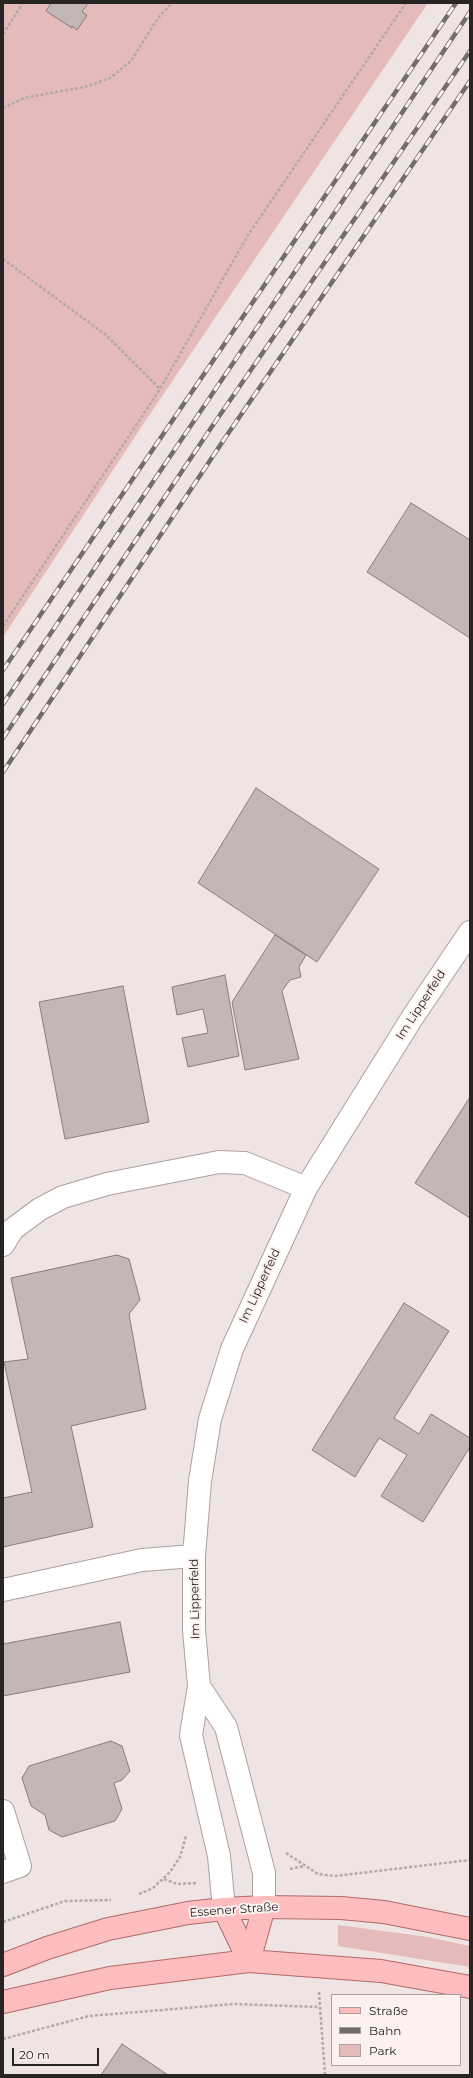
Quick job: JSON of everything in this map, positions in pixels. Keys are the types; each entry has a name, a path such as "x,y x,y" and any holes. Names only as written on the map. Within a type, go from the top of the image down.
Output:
{"main road":[{"name":"Essener Straße","path":"3,1965 47,1948 108,1930 188,1913 224,1909 264,1907 341,1908 384,1912 470,1929"},
{"path":"249,1961 264,1907"},
{"path":"224,1909 249,1961"},
{"path":"3,2002 110,1978 249,1961 381,1971 470,1987"}],"street":[{"name":"Im Lipperfeld","path":"224,1909 219,1856 191,1735 199,1686 194,1630 194,1556 200,1481 210,1419 232,1349 306,1188 408,1025 470,932"},
{"path":"3,1245 14,1229 40,1209 63,1197 107,1184 219,1162 245,1163 306,1188"},
{"path":"3,1590 142,1560 194,1556"},
{"name":"Im Lipperfeld","path":"199,1686 226,1727 264,1873 264,1907"},
{"path":"3,1811 20,1866 3,1872"}],"path":[{"path":"3,34 23,3"},
{"path":"3,108 24,98 89,86 110,78 131,61 158,18 172,3"},
{"path":"3,626 160,389 248,235 406,3"},
{"path":"3,259 106,335 160,389"},
{"path":"318,1874 335,1876 470,1860"},
{"path":"137,1895 153,1888 164,1879 176,1884 191,1884"},
{"path":"3,1922 65,1901 117,1900"},
{"path":"318,1986 325,2075"},
{"path":"3,2039 89,2016 234,2004 319,2007"}],"green space":[{"path":"3,3 428,3 146,420 3,637"},
{"path":"338,1925 428,1937 470,1946 470,1967 338,1946"}],"building":[{"path":"51,3 88,3 82,12 87,15 77,30 46,11"},
{"path":"411,503 470,540 470,638 367,572"},
{"path":"256,788 379,869 317,962 198,883"},
{"path":"275,935 306,955 299,967 301,977 290,980 282,991 299,1059 245,1070 232,1002"},
{"path":"225,975 239,1056 188,1067 182,1038 208,1033 203,1009 177,1015 172,987"},
{"path":"123,986 149,1122 65,1139 39,1002"},
{"path":"470,1097 470,1218 415,1183"},
{"path":"117,1255 129,1259 140,1300 129,1314 146,1409 71,1426 93,1527 3,1547 3,1498 32,1492 4,1362 28,1359 11,1278"},
{"path":"404,1303 449,1331 394,1418 419,1434 431,1414 470,1438 470,1447 423,1522 381,1496 407,1455 379,1438 355,1477 312,1450"},
{"path":"120,1622 130,1672 3,1696 3,1644"},
{"path":"111,1741 122,1746 130,1771 122,1780 114,1783 122,1809 115,1821 62,1837 49,1830 45,1815 31,1806 22,1778 29,1766"},
{"path":"122,2044 168,2075 101,2075"}],"railway":[{"path":"3,670 456,3"},
{"path":"3,704 470,12"},
{"path":"3,738 211,428 470,51"},
{"path":"3,772 225,438 470,81"}]}
